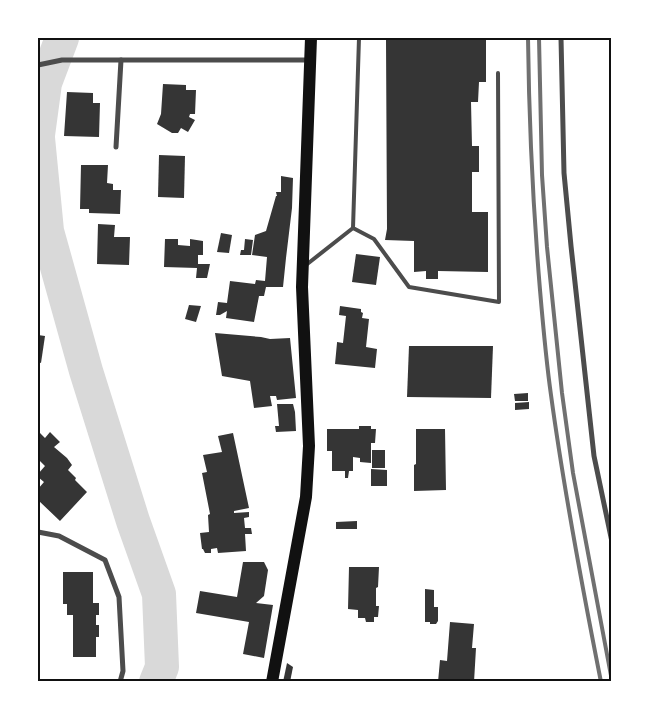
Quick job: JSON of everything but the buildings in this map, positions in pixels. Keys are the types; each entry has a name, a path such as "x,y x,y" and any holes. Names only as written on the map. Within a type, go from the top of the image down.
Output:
{"main road":[{"path":"272,682 306,497 309,446 302,287 311,38"}],"street":[{"path":"561,38 564,173 571,246 594,456 612,542"},
{"path":"38,65 62,60 310,60"},
{"path":"116,147 121,60"},
{"path":"38,532 59,536 105,560 119,597 123,671 120,682"}],"lane":[{"path":"303,268 353,228 359,38"},
{"path":"353,228 374,239 409,287 499,302 498,73"}],"waterway":[{"path":"38,135 45,83 62,38"},
{"path":"38,138 47,231 86,371 133,521 159,594 162,667 156,682"}],"railway":[{"path":"528,38 533,196 548,369 556,431 580,574 601,682"},
{"path":"539,38 542,175 547,247 562,393 573,473 612,681"}]}
